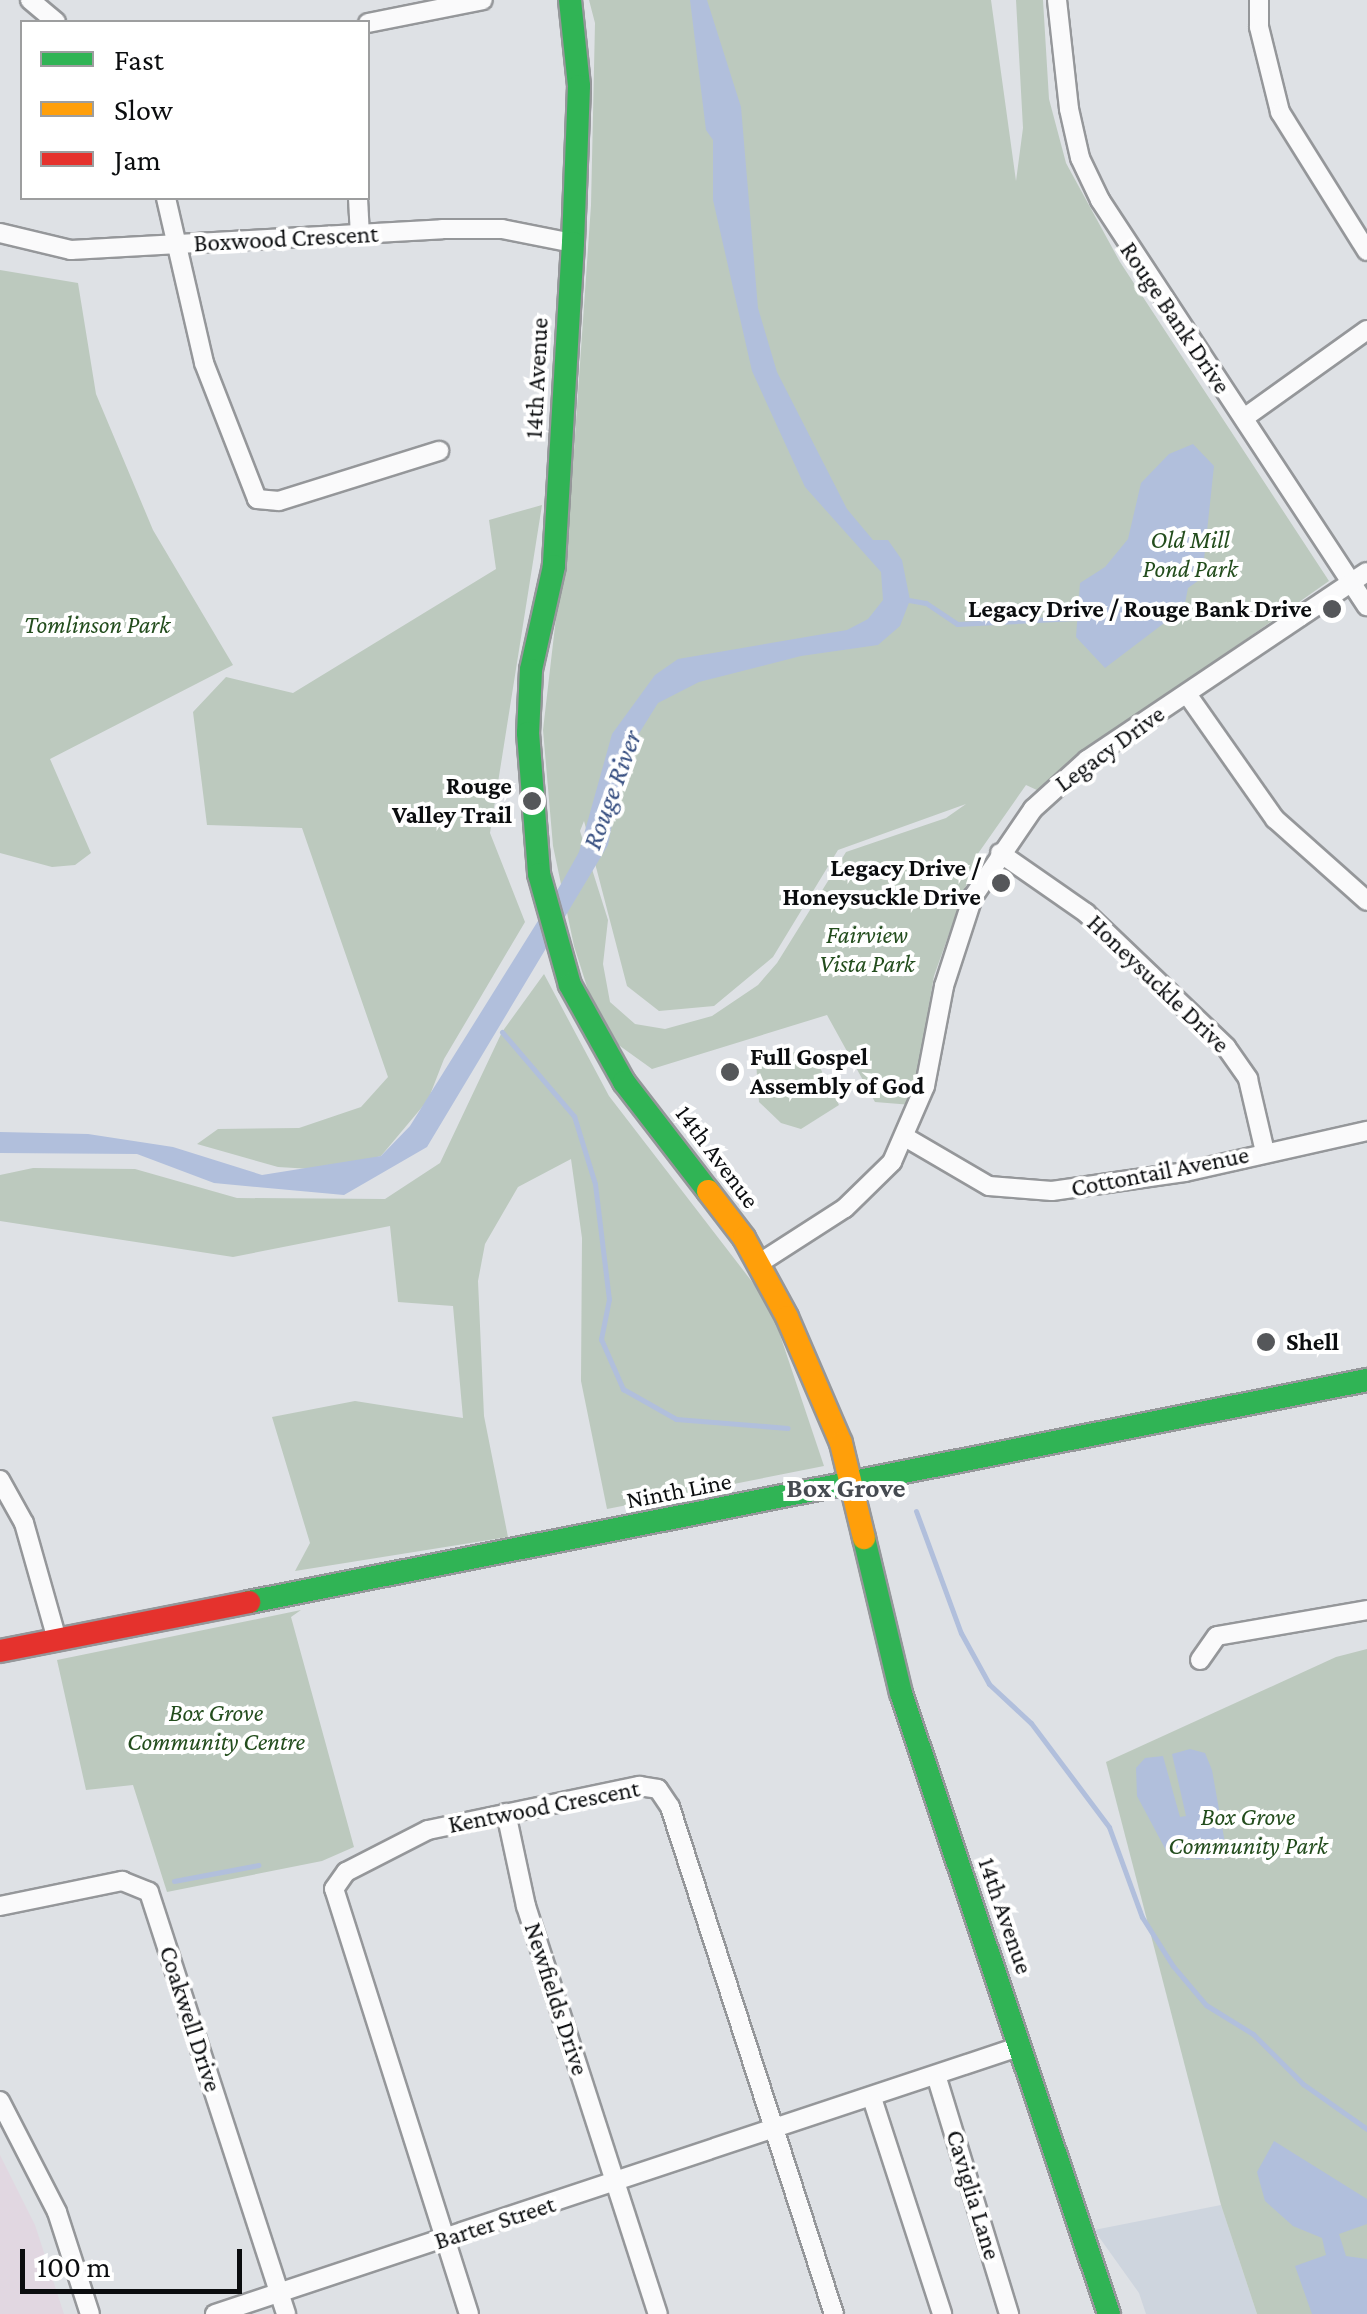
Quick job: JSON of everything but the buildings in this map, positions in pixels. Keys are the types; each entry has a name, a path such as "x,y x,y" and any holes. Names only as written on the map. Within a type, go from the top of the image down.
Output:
{"main road":[{"name":"14th Avenue","path":"570,0 578,86 573,244 554,566 531,670 527,776 539,874 570,985 624,1082 744,1238 833,1425 901,1693 1110,2314"},
{"name":"Ninth Line","path":"0,1650 851,1485 1367,1380"}],"street":[{"path":"30,0 54,20"},
{"path":"370,23 483,0"},
{"name":"Rouge Bank Drive","path":"1057,0 1060,62 1080,158 1133,258 1359,578 1367,606"},
{"path":"1260,0 1258,27 1280,112 1367,251"},
{"path":"166,200 204,363 256,499 279,502 439,451"},
{"path":"358,200 360,235"},
{"name":"Boxwood Crescent","path":"0,233 71,250 502,229 573,244"},
{"path":"1244,418 1367,330"},
{"name":"Legacy Drive","path":"758,1264 863,1193 905,1137 926,1086 957,940 1000,853 1033,809 1086,760 1359,578"},
{"path":"1187,694 1275,819 1367,901"},
{"name":"Honeysuckle Drive","path":"1000,853 1086,914 1226,1047 1248,1078 1265,1152"},
{"name":"Cottontail Avenue","path":"905,1137 989,1186 1018,1191 1080,1189 1367,1132"},
{"path":"744,1238 790,1240"},
{"path":"0,1480 39,1567 56,1640"},
{"path":"1200,1660 1217,1636 1367,1610"},
{"name":"Kentwood Crescent","path":"445,2239 334,1889 346,1872 428,1830 639,1786 666,1796 774,2132"},
{"name":"Newfields Drive","path":"506,1813 526,1906 658,2314"},
{"name":"Coakwell Drive","path":"0,1906 122,1881 148,1892 286,2314"},
{"name":"Barter Street","path":"215,2314 774,2132 1021,2046"},
{"name":"Caviglia Lane","path":"936,2075 1010,2314"},
{"path":"872,2098 942,2314"},
{"path":"0,2101 57,2212 90,2314"},
{"path":"774,2132 834,2314"},
{"path":"445,2239 469,2314"}],"shaded area":[{"path":"0,2155 35,2225 64,2314 0,2314"},
{"path":"1221,2205 1257,2314 1146,2314 1139,2293 1094,2230"}],"green space":[{"path":"589,0 991,0 1016,181 1023,128 1016,0 1043,0 1049,99 1066,163 1120,262 1329,581 1074,760 1039,791 1026,785 977,855 934,976 912,1105 875,1102 827,1015 652,1069 613,1041 595,1012 574,946 553,846 543,730 572,479 591,205 595,23","holes":["966,804 946,818 846,852 777,963 758,985 712,1016 665,1029 635,1024 610,1002 603,964 608,920 580,831 584,821 627,986 659,1011 714,1006 773,957 838,850"]},
{"name":"Tomlinson Park","path":"0,270 78,283 96,394 153,530 233,665 50,759 91,853 75,865 52,867 0,853"},
{"path":"542,505 490,833 525,922 444,1059 428,1100 381,1156 329,1170 278,1167 197,1144 218,1129 299,1128 361,1107 388,1077 302,828 207,825 193,712 226,677 293,693 496,569 489,520"},
{"path":"544,974 609,1096 770,1305 824,1466 607,1509 581,1381 582,1238 571,1159 518,1187 485,1244 478,1281 484,1416 508,1537 295,1571 310,1543 272,1417 355,1401 463,1418 453,1306 398,1302 390,1226 233,1257 0,1221 0,1175 33,1168 135,1169 237,1198 385,1199 440,1163 502,1032"},
{"path":"810,1048 839,1105 801,1129 781,1123 759,1102 756,1062"},
{"name":"Box Grove Community Centre","path":"301,1610 291,1617 354,1847 322,1861 167,1892 133,1785 86,1790 57,1660"},
{"name":"Box Grove Community Park","path":"1367,1649 1367,2314 1257,2314 1221,2205 1106,1762 1336,1657"}],"water":[{"name":"Rouge River","path":"690,0 707,0 741,107 758,308 777,372 847,509 873,540 888,540 902,560 910,600 900,626 878,645 801,656 699,682 658,703 625,756 608,845 427,1147 344,1195 214,1183 137,1154 0,1153 0,1132 88,1134 173,1147 262,1175 381,1156 410,1126 561,884 579,852 612,734 655,675 678,659 847,630 868,619 883,600 881,572 805,487 752,371 713,200 713,140 706,130"},
{"path":"1193,444 1214,466 1202,578 1188,588 1184,608 1105,668 1076,637 1080,583 1105,567 1128,539 1141,483 1169,454"},
{"path":"1190,1749 1205,1753 1212,1770 1225,1843 1209,1860 1169,1856 1137,1796 1136,1768 1145,1758 1163,1756 1180,1817 1186,1816 1172,1754"},
{"path":"1274,2141 1367,2199 1367,2224 1339,2234 1346,2256 1367,2259 1367,2314 1312,2314 1295,2266 1326,2255 1322,2238 1293,2226 1265,2201 1257,2172"}],"waterway":[{"path":"903,599 926,603 957,624 1076,618"},
{"path":"502,1032 574,1116 595,1184 609,1299 601,1339 623,1389 676,1419 788,1428"},
{"path":"916,1511 961,1633 989,1684 1031,1723 1109,1827 1142,1917 1173,1966 1206,2005 1253,2034 1303,2084 1367,2129"},
{"path":"174,1881 259,1865"}],"traffic: fast":[{"path":"570,0 579,86 573,243 554,566 531,670 528,733 539,874 570,985 624,1082 708,1191"},
{"path":"249,1602 1367,1380"},
{"path":"864,1538 901,1693 1109,2314"}],"traffic: slow":[{"path":"708,1191 744,1238 787,1317 841,1443 864,1538"}],"traffic: jam":[{"path":"0,1651 249,1602"}],"place":[{"name":"Legacy Drive / Rouge Bank Drive","path":"1332,609"},
{"name":"Rouge Valley Trail","path":"532,801"},
{"name":"Legacy Drive / Honeysuckle Drive","path":"1001,883"},
{"name":"Full Gospel Assembly of God","path":"730,1072"},
{"name":"Shell","path":"1266,1342"}],"district":[{"name":"Box Grove","path":"846,1488"}],"park label":[{"name":"Old Mill Pond Park","path":"1190,556"},
{"name":"Fairview Vista Park","path":"867,950"}]}
